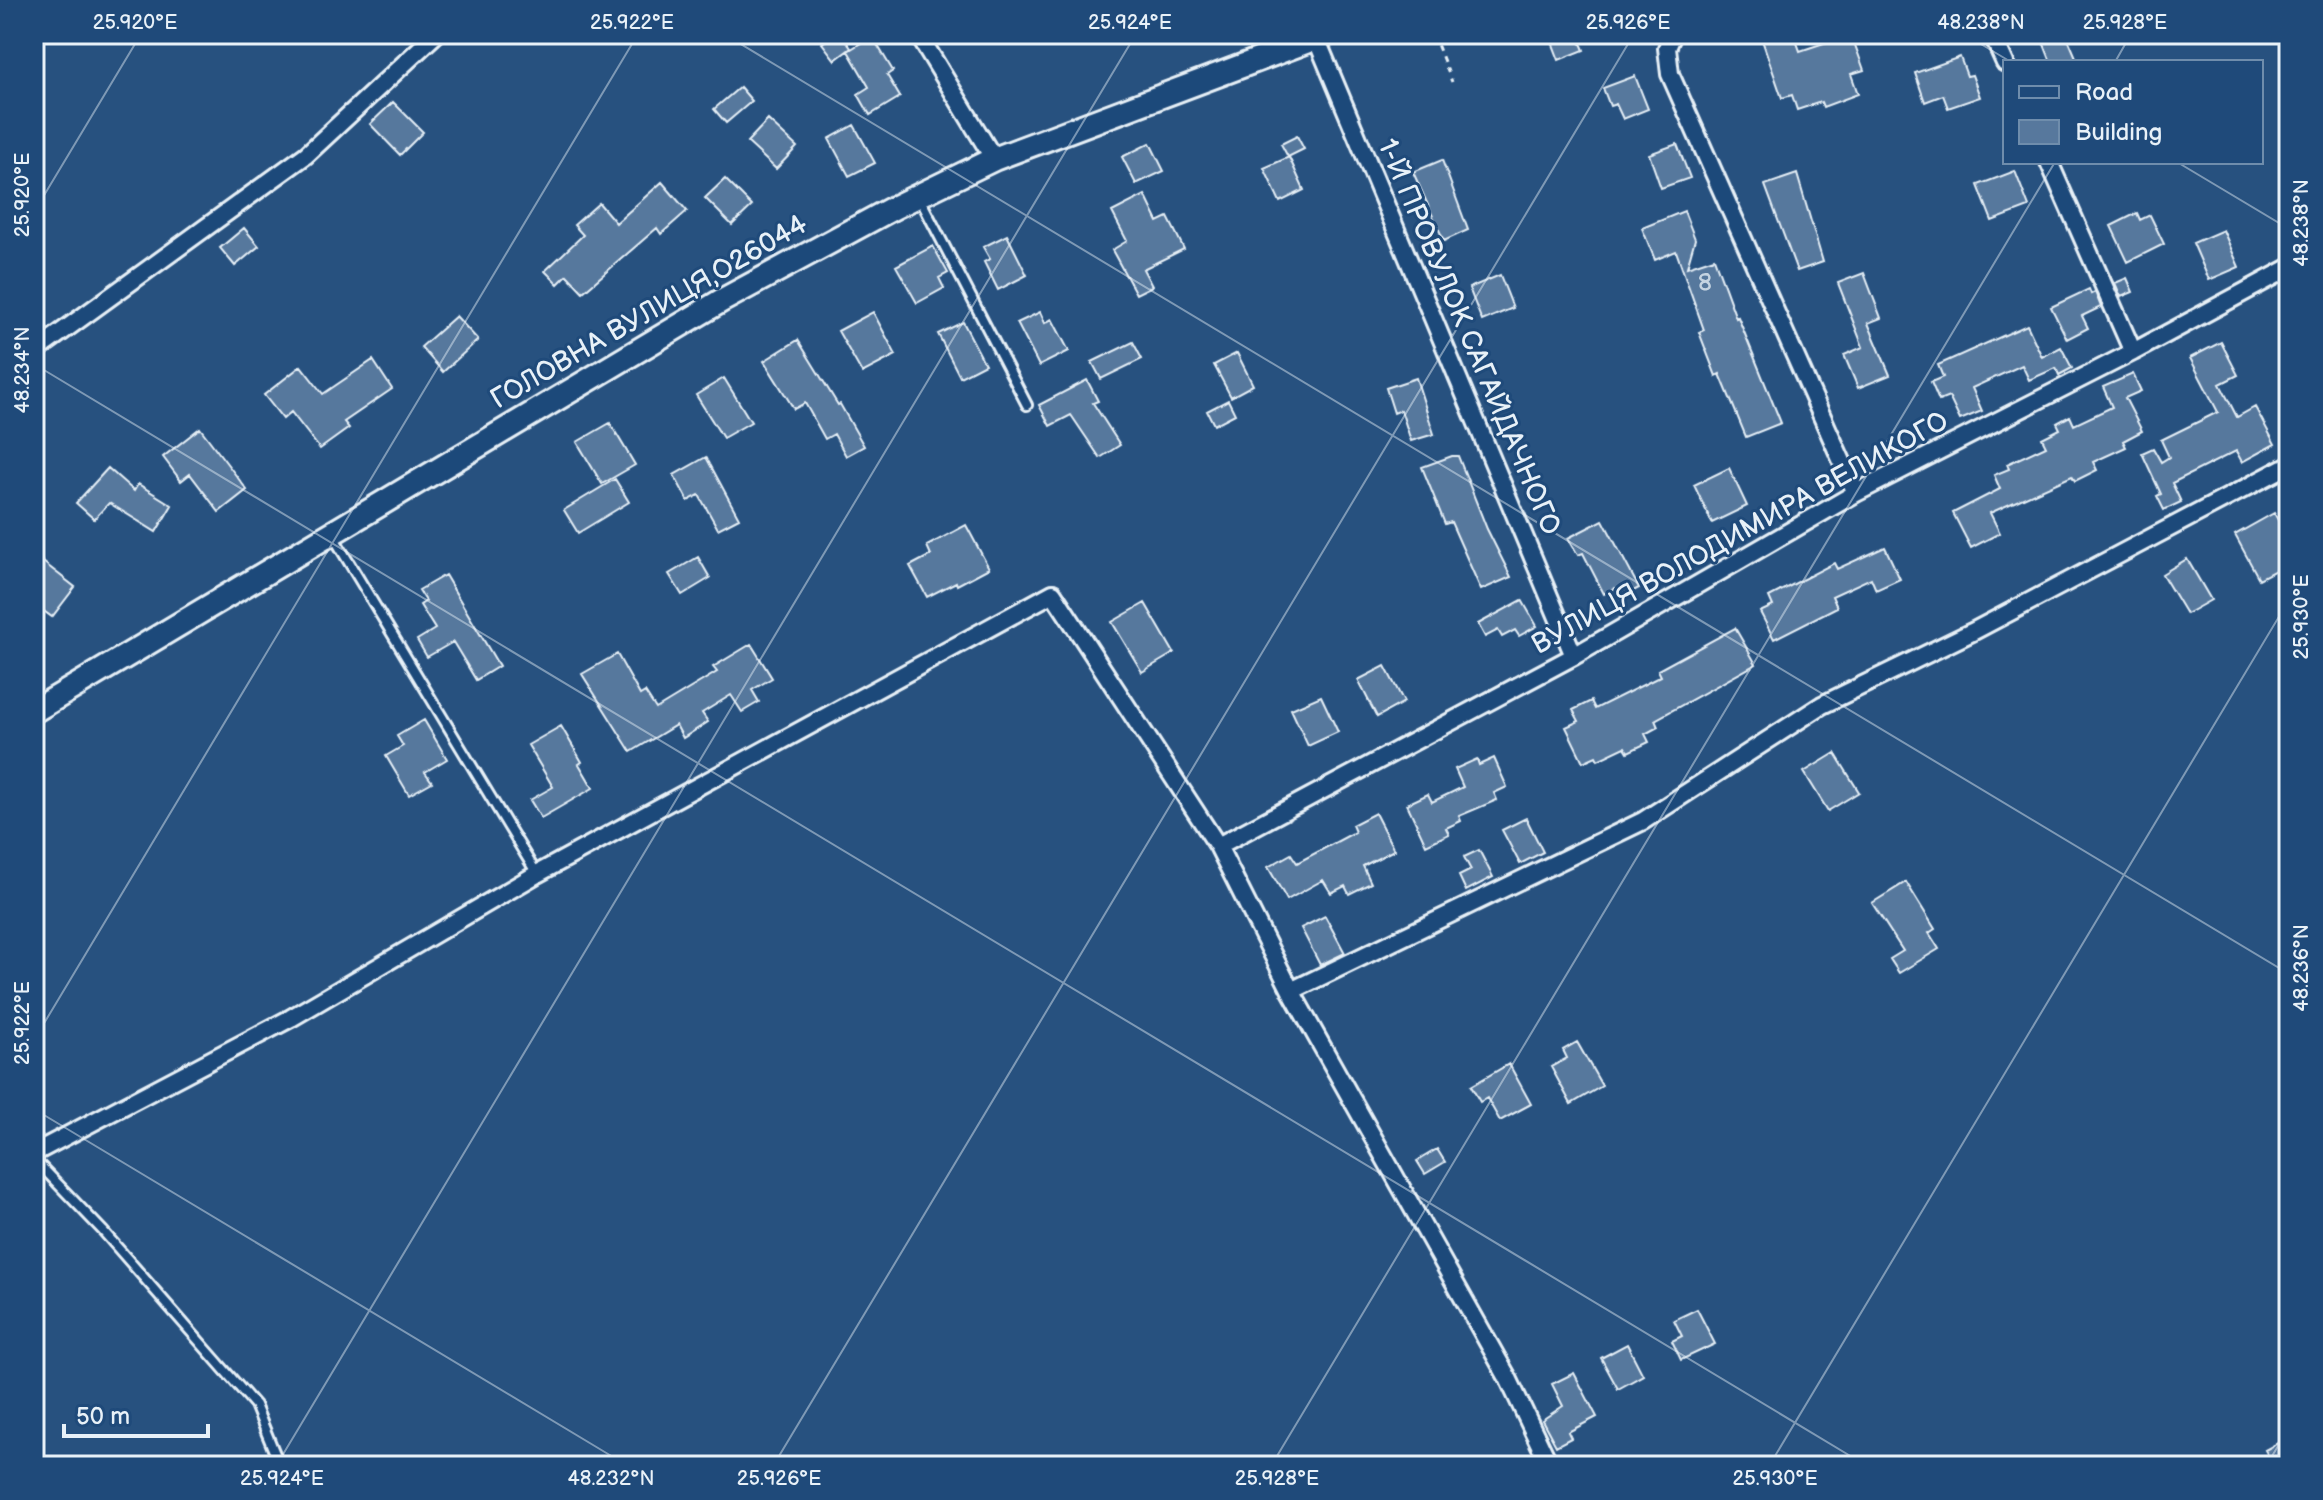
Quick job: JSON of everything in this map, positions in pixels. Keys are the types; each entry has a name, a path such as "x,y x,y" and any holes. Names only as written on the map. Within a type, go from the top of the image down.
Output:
{"main road":[{"name":"ГОЛОВНА ВУЛИЦЯ,О26044","path":"34,711 721,301 918,196 994,159 1321,36"}],"street":[{"path":"34,352 306,155 436,34"},
{"path":"918,34 994,159"},
{"path":"1673,34 1667,48 1670,74 1856,493"},
{"path":"1992,34 2004,60"},
{"name":"1-Й ПРОВУЛОК САГАЙДАЧНОГО","path":"1321,36 1574,656"},
{"path":"2050,164 2133,352"},
{"name":"ВУЛИЦЯ ВОЛОДИМИРА ВЕЛИКОГО","path":"1218,846 1574,656 1856,493 2133,352 2289,268"},
{"path":"1291,991 1643,821 1822,705 1972,632 2289,465"},
{"path":"34,1153 291,1018 537,874 1053,593 1218,846 1291,991 1500,1364 1550,1466"}],"lane":[{"path":"918,196 1027,405"},
{"path":"331,532 537,874"},
{"path":"34,1159 103,1231 255,1405 280,1466"}],"path":[{"path":"1433,34 1452,82"}],"building":[{"path":"835,34 841,34 851,48 835,60 822,43"},
{"path":"1549,34 1577,34 1584,50 1559,60"},
{"path":"1760,34 1794,34 1800,51 1851,34 1864,70 1851,74 1858,94 1823,107 1821,102 1797,110 1792,95 1782,98"},
{"path":"2040,34 2066,34 2077,60 2050,60"},
{"path":"872,36 893,71 887,75 900,97 870,115 858,94 869,87 848,51"},
{"path":"1960,57 1967,76 1972,75 1980,97 1948,108 1943,95 1925,102 1915,73"},
{"path":"1635,76 1648,109 1623,119 1616,104 1610,106 1603,88"},
{"path":"740,87 752,101 726,123 714,109"},
{"path":"393,102 423,132 400,155 370,124"},
{"path":"768,120 797,147 776,169 747,142"},
{"path":"854,125 875,163 849,176 829,139"},
{"path":"1297,136 1304,149 1288,157 1281,144"},
{"path":"1150,143 1164,171 1136,184 1122,157"},
{"path":"1677,144 1690,178 1661,188 1649,154"},
{"path":"1289,157 1304,190 1280,202 1264,168"},
{"path":"1442,160 1468,230 1444,241 1413,172"},
{"path":"2015,171 2029,207 1992,221 1978,185"},
{"path":"1797,174 1823,262 1797,271 1765,185"},
{"path":"725,179 752,206 732,225 705,198"},
{"path":"662,182 687,211 661,234 657,228 583,292 567,275 558,284 545,271 583,235 574,225 599,203 616,223"},
{"path":"1145,195 1158,222 1168,217 1184,249 1143,269 1152,286 1136,294 1112,250 1127,241 1112,212"},
{"path":"1684,211 1695,239 1687,267 1714,258 1781,423 1746,437 1720,374 1716,376 1699,332 1704,330 1676,251 1655,260 1642,228"},
{"path":"2137,213 2140,220 2150,215 2164,244 2128,262 2111,226"},
{"path":"244,228 259,246 235,266 220,248"},
{"path":"2223,230 2239,267 2209,280 2193,243"},
{"path":"1007,235 1027,275 998,290 984,262 990,259 983,247"},
{"path":"933,246 948,273 939,278 944,288 917,303 896,266"},
{"path":"1864,273 1881,318 1868,323 1890,375 1858,388 1844,355 1863,347 1838,283"},
{"path":"1500,275 1513,308 1482,321 1469,288"},
{"path":"2127,278 2133,292 2121,297 2115,283"},
{"path":"2089,289 2091,294 2095,292 2101,307 2082,316 2088,328 2067,339 2051,307"},
{"path":"873,312 896,355 862,373 838,331"},
{"path":"1040,312 1045,323 1052,319 1069,351 1039,366 1017,323"},
{"path":"456,316 478,340 443,372 421,347"},
{"path":"963,322 985,364 960,377 938,334"},
{"path":"2027,325 2042,357 2061,347 2072,368 2059,375 2056,368 2029,380 2022,365 1972,388 1982,411 1960,420 1949,397 1939,401 1931,382 1943,377 1938,365"},
{"path":"798,340 864,446 846,456 834,434 825,439 805,403 794,409 764,361"},
{"path":"1133,342 1142,359 1101,379 1092,362"},
{"path":"2221,342 2238,375 2220,384 2237,417 2255,407 2275,444 2242,462 2236,451 2172,483 2181,502 2164,510 2157,496 2161,494 2142,453 2153,448 2161,462 2169,457 2161,440 2218,412 2190,358"},
{"path":"1237,353 1253,385 1231,397 1214,365"},
{"path":"373,360 392,389 344,422 349,428 320,449 291,412 283,419 264,395 301,366 323,394"},
{"path":"2133,374 2141,391 2125,398 2142,431 2123,441 2126,447 2093,462 2097,470 2075,481 2072,476 1990,513 2000,533 1971,548 1953,513 2000,489 1994,475 2009,469 2007,464 2046,446 2042,438 2060,429 2057,423 2070,416 2074,425 2112,407 2103,387"},
{"path":"724,378 751,422 723,438 696,395"},
{"path":"1416,378 1434,434 1411,441 1401,410 1394,413 1386,388"},
{"path":"1087,380 1098,401 1093,403 1120,445 1100,458 1071,415 1050,426 1039,405"},
{"path":"1228,400 1235,414 1214,425 1207,411"},
{"path":"610,423 635,465 602,484 577,442"},
{"path":"200,428 247,490 219,512 190,474 181,481 163,457"},
{"path":"1458,456 1487,529 1511,577 1481,590 1451,522 1445,524 1422,467"},
{"path":"706,457 739,518 718,529 699,495 688,501 674,475"},
{"path":"108,468 134,491 138,484 172,505 156,532 109,503 94,519 76,503"},
{"path":"1729,468 1747,506 1712,523 1694,485"},
{"path":"615,479 629,502 578,533 564,510"},
{"path":"2274,513 2289,539 2289,563 2259,579 2235,535"},
{"path":"1603,520 1639,588 1620,598 1615,588 1604,594 1583,553 1578,555 1568,538"},
{"path":"966,525 989,568 927,597 910,566 931,555 927,546"},
{"path":"1885,547 1900,579 1876,590 1871,578 1832,596 1837,607 1774,639 1760,612 1773,606 1769,597 1834,563 1837,569"},
{"path":"34,555 75,587 52,617 34,604"},
{"path":"698,557 710,578 682,595 669,574"},
{"path":"2187,559 2211,600 2186,614 2162,574"},
{"path":"445,575 499,666 476,680 453,642 427,657 417,640 435,629 420,605 426,601 419,590"},
{"path":"1522,600 1537,626 1519,636 1515,630 1502,637 1498,630 1485,637 1478,624"},
{"path":"1145,603 1174,653 1142,672 1112,622"},
{"path":"1735,628 1756,664 1655,720 1658,727 1645,734 1649,742 1628,752 1625,747 1598,760 1596,756 1583,762 1566,727 1579,721 1573,710 1591,701 1595,709 1661,676 1658,670"},
{"path":"751,644 772,678 752,690 759,702 742,712 731,695 702,713 708,722 683,738 676,725 631,752 582,674 617,654 640,695 645,692 656,709 717,672 713,667"},
{"path":"1385,666 1404,702 1377,717 1358,680"},
{"path":"1321,696 1338,732 1308,746 1291,709"},
{"path":"424,720 447,759 425,772 432,782 409,795 386,756 403,746 397,736"},
{"path":"561,726 593,788 541,818 530,800 553,787 528,745"},
{"path":"1835,753 1859,792 1828,811 1804,772"},
{"path":"1494,758 1507,787 1494,793 1497,800 1459,816 1461,821 1446,828 1449,834 1426,845 1407,804 1428,794 1432,802 1463,787 1455,769 1477,759 1479,765"},
{"path":"1375,813 1394,850 1363,866 1371,883 1349,894 1345,886 1331,893 1323,880 1287,900 1268,867 1291,854 1297,863 1355,832 1352,825"},
{"path":"1526,818 1543,852 1520,864 1502,830"},
{"path":"1479,850 1493,877 1466,891 1459,876 1471,870 1464,857"},
{"path":"1906,882 1935,929 1929,933 1939,949 1899,973 1890,959 1903,951 1872,903"},
{"path":"1325,916 1345,953 1320,965 1301,928"},
{"path":"1577,1042 1602,1086 1571,1104 1551,1067 1567,1058 1563,1050"},
{"path":"1509,1064 1531,1104 1500,1121 1487,1098 1480,1102 1471,1086"},
{"path":"1437,1149 1445,1162 1425,1174 1417,1161"},
{"path":"1697,1309 1715,1344 1681,1360 1672,1341 1682,1336 1674,1320"},
{"path":"1627,1344 1643,1375 1618,1389 1601,1358"},
{"path":"1574,1373 1597,1417 1568,1432 1571,1438 1556,1446 1542,1420 1563,1406 1552,1384"},
{"path":"2289,1437 2289,1466 2274,1466 2265,1450"}]}
